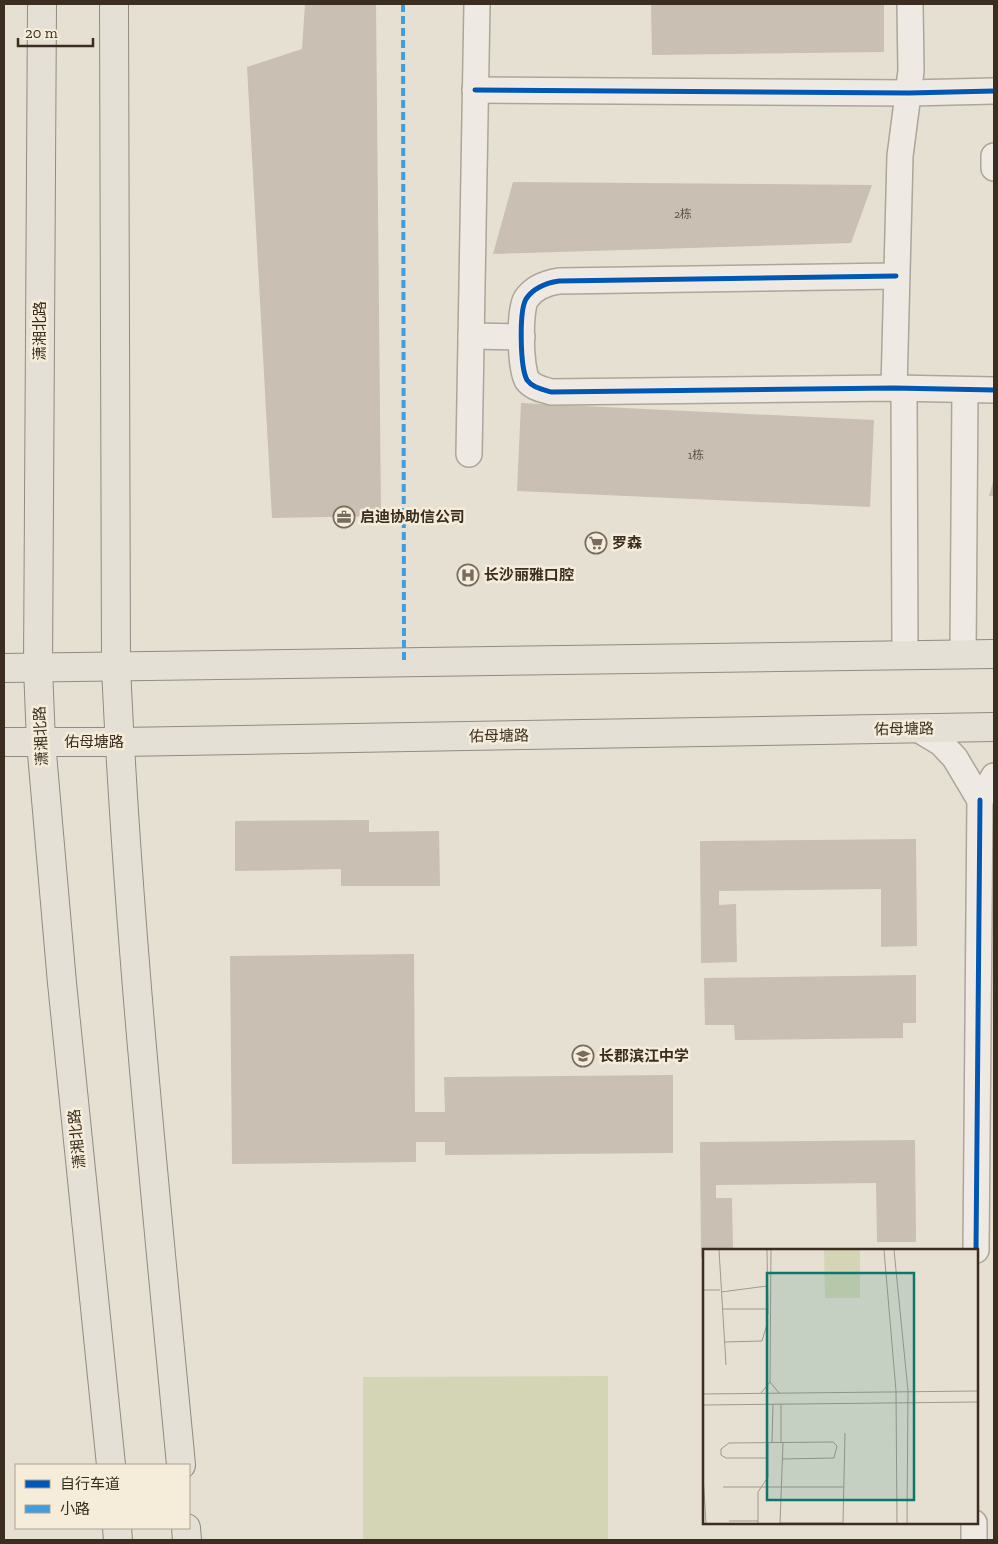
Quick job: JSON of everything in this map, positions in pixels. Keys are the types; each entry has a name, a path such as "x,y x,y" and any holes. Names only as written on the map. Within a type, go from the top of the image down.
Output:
{"main road":[{"name":"潇湘北路","path":"42,4 38,668 40,742 62,983 111,1464"},
{"path":"114,4 116,666 138,1003 181,1464"},
{"path":"4,668 994,654"},
{"name":"佑母塘路","path":"4,742 120,742 994,727"}],"street":[{"path":"469,454 477,4"},
{"path":"905,655 896,276 900,156 911,71 910,4"},
{"path":"475,90 909,93 994,91"},
{"path":"994,156 994,168"},
{"path":"896,276 559,281 545,284 526,300 523,307 522,364 528,380 536,388 551,392 994,390"},
{"path":"471,336 522,337"},
{"path":"963,654 965,390"},
{"path":"916,728 942,744 955,758 980,800"},
{"path":"976,1249 980,800 994,776"},
{"path":"974,1524 974,1540"}],"green space":[{"path":"608,1376 608,1540 363,1540 363,1377"}],"building":[{"path":"305,4 376,4 381,516 272,518 247,67 302,49"},
{"path":"651,4 884,4 884,52 652,55"},
{"path":"513,182 872,185 851,243 493,254"},
{"path":"521,403 874,420 870,507 517,491"},
{"path":"994,478 994,496 989,496"},
{"path":"369,820 369,832 439,831 440,886 341,886 341,869 235,871 235,821"},
{"path":"916,839 917,946 881,947 881,889 719,891 719,905 736,904 737,962 701,963 700,841"},
{"path":"414,954 415,1112 445,1112 444,1077 673,1075 673,1153 445,1155 445,1142 416,1142 416,1162 232,1164 230,956"},
{"path":"916,975 916,1023 903,1023 903,1038 735,1040 734,1025 705,1025 704,978"},
{"path":"915,1140 916,1242 877,1242 876,1183 716,1185 716,1198 732,1198 733,1249 703,1249 703,1258 701,1258 700,1142"}],"marked path":[{"path":"403,4 404,662"}],"cycle path":[{"path":"475,90 909,93 994,91"},
{"path":"896,276 559,281 549,283 533,291 526,299 524,305 521,339 525,373 527,380 532,385 551,392 894,388 994,390"},
{"path":"976,1249 980,800"}],"place":[{"name":"启迪协助信公司","path":"344,517"},
{"name":"罗森","path":"596,543"},
{"name":"长沙丽雅口腔","path":"468,575"},
{"name":"长郡滨江中学","path":"583,1056"}]}
